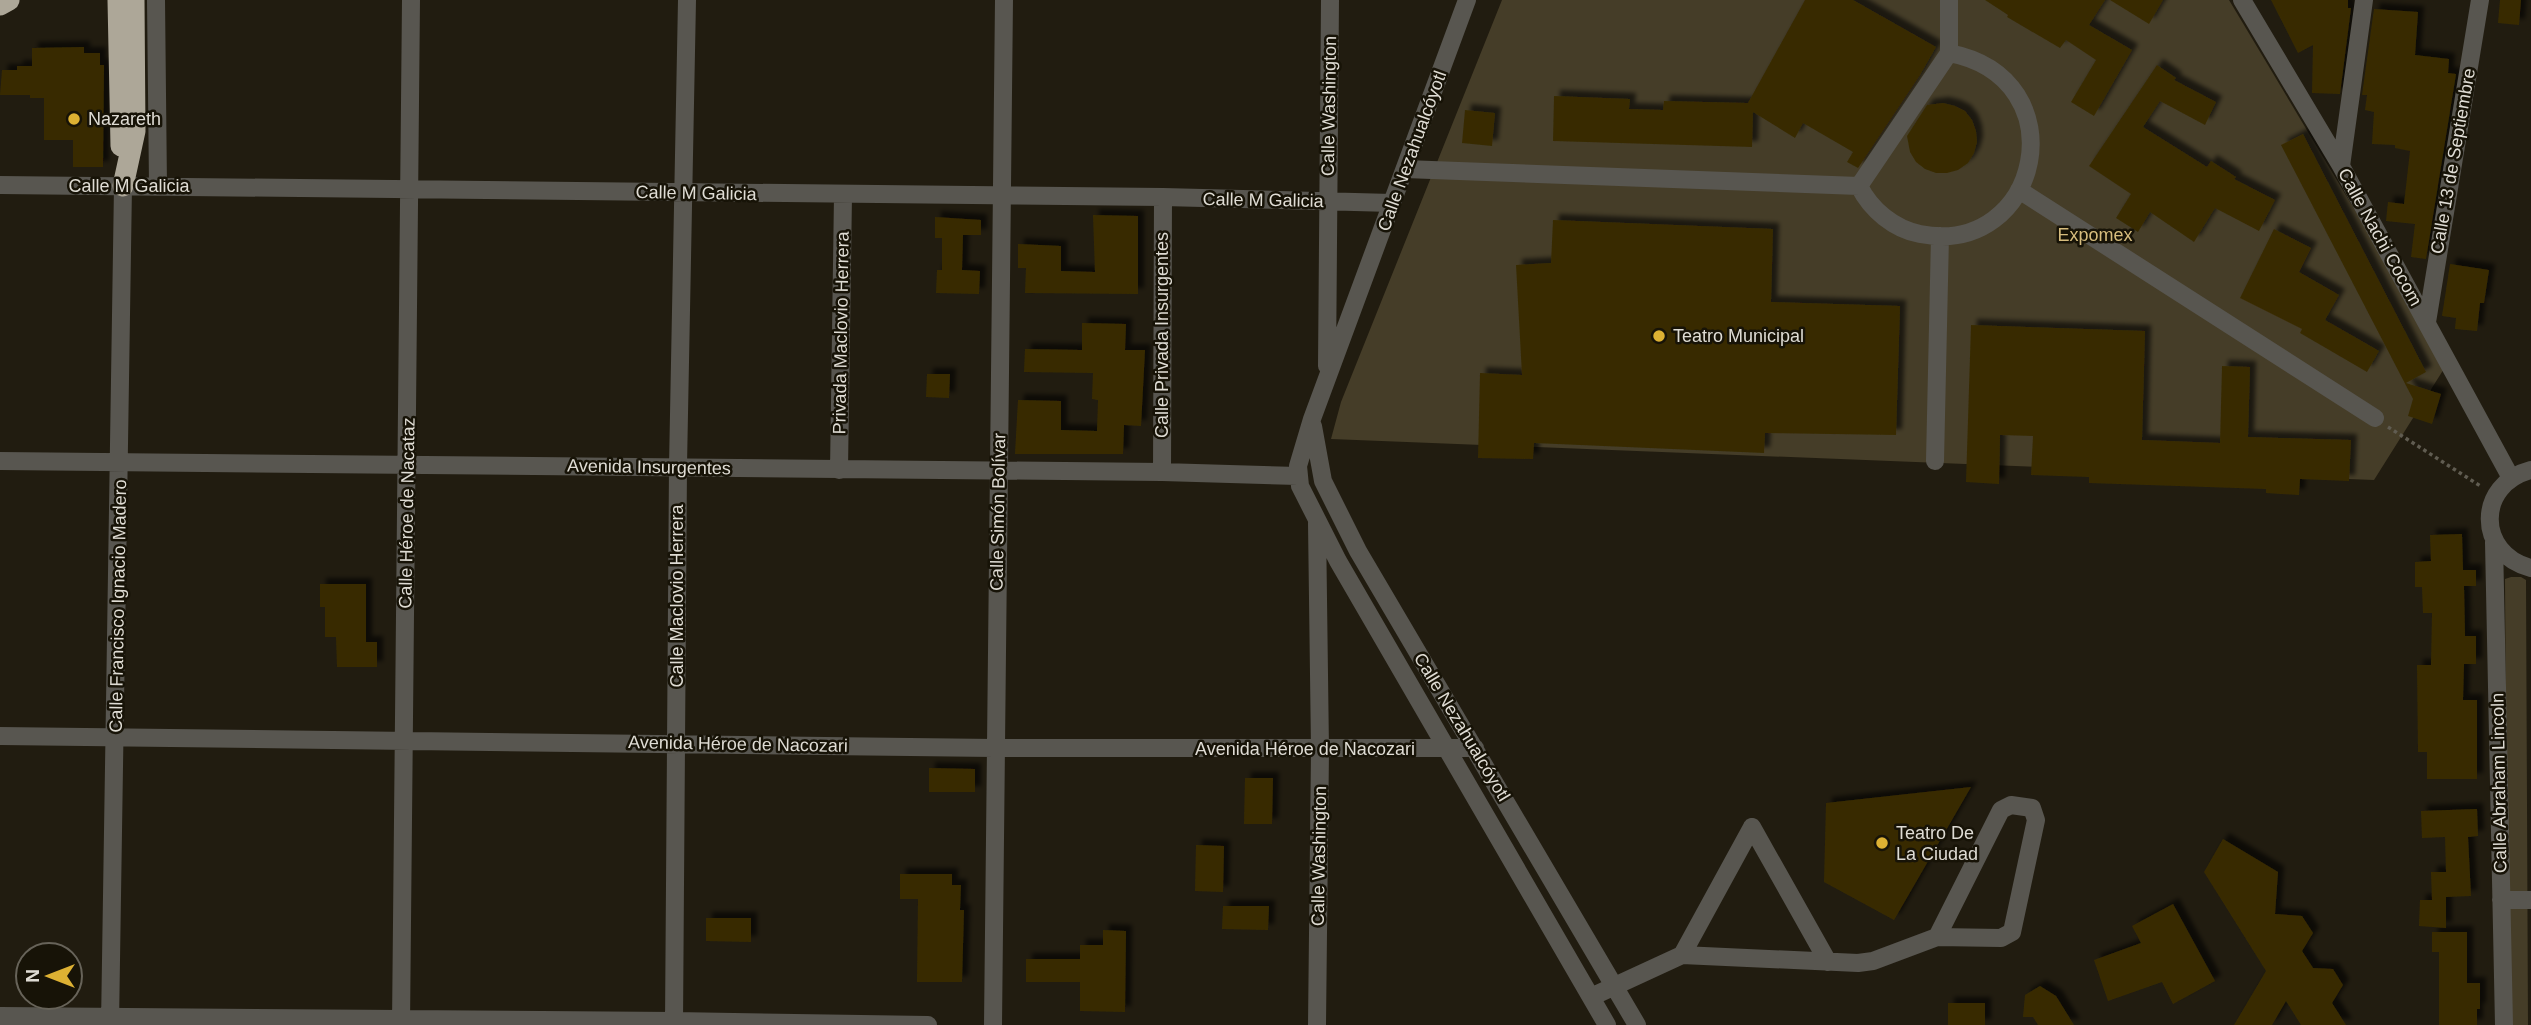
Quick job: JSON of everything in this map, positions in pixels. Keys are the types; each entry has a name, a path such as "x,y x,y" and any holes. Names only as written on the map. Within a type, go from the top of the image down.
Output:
{"highway":[{"path":"0,5 9,0"},
{"path":"118,0 127,131"},
{"path":"123,186 134,0"}],"street":[{"path":"156,0 158,186"},
{"name":"Calle Héroe de Nacataz","path":"401,1023 411,0"},
{"name":"Calle Maclovio Herrera","path":"674,1023 681,192 687,0"},
{"name":"Calle Simón Bolívar","path":"993,1025 1004,0"},
{"name":"Calle Washington","path":"1326,380 1330,0"},
{"name":"Calle Nezahualcóyotl","path":"1467,0 1312,419 1298,476 1300,486 1338,561 1607,1025"},
{"path":"1859,186 1949,53 1949,0"},
{"name":"Calle Nachi Cocom","path":"2242,0 2341,166 2511,478"},
{"path":"2341,166 2364,0"},
{"name":"Calle 13 de Septiembre","path":"2427,322 2480,0"},
{"path":"1859,186 1873,206 1892,222 1915,233 1940,236 1965,233 1981,227 2008,206 2019,190 2030,161 2032,144 2030,127 2018,96 2008,83 1988,67 1965,56 1949,53"},
{"path":"1405,169 1859,186"},
{"name":"Calle M Galicia","path":"0,185 1163,197 1392,203"},
{"name":"Calle Francisco Ignacio Madero","path":"110,1022 123,186"},
{"path":"2019,190 2375,418"},
{"name":"Privada Maclovio Herrera","path":"839,470 843,195"},
{"name":"Calle Privada Insurgentes","path":"1162,472 1163,197"},
{"path":"1936,461 1940,236"},
{"name":"Calle Nezahualcóyotl","path":"1312,419 1323,481 1358,551 1637,1025"},
{"name":"Avenida Insurgentes","path":"0,461 678,466 1298,476"},
{"path":"2495,496 2511,478 2531,470"},
{"path":"1298,476 1337,509"},
{"name":"Calle Abraham Lincoln","path":"2495,496 2489,519 2494,542 2504,1025"},
{"name":"Calle Washington","path":"1317,520 1320,750 1317,1025"},
{"path":"2494,542 2510,560 2531,568"},
{"name":"Avenida Héroe de Nacozari","path":"0,736 994,748 1475,748"},
{"path":"1591,996 1682,955 1828,962 1873,961 1937,937 2009,936 2036,820 2032,808 2011,805 2001,810 1937,937"},
{"path":"1682,955 1752,827 1828,962"},
{"path":"2501,900 2531,900"},
{"path":"0,1016 110,1022 928,1025"}],"path":[{"path":"2375,418 2495,496"}],"green space":[{"name":"Expomex","path":"1502,0 2229,0 2447,364 2374,480 1331,439 1341,402"},
{"path":"2511,577 2526,580 2528,1025 2508,1025 2505,579"}],"building":[{"path":"1805,0 1853,0 1936,47 1858,168 1847,162 1853,152 1803,123 1795,138 1753,112 1752,147 1553,141 1554,96 1630,99 1629,109 1663,110 1664,101 1748,103"},
{"path":"1985,0 2105,0 2089,25 2132,50 2094,116 2071,102 2096,60 2066,40 2060,48 2007,17 2008,15"},
{"path":"2110,0 2163,0 2149,24"},
{"path":"2271,0 2348,0 2348,8 2351,8 2340,94 2312,93 2313,45 2298,53"},
{"path":"2500,0 2521,0 2519,25 2498,23"},
{"path":"2374,9 2418,12 2415,55 2449,59 2448,73 2456,74 2426,259 2411,257 2415,224 2386,221 2388,202 2404,204 2410,151 2395,148 2395,145 2372,144 2374,112 2365,110 2367,95 2362,95"},
{"name":"Nazareth","path":"84,47 84,53 100,53 100,65 104,65 103,167 73,167 73,140 44,140 44,98 0,95 2,70 32,66 32,48"},
{"path":"2157,65 2176,78 2174,80 2216,102 2205,125 2160,101 2143,127 2207,167 2211,161 2236,177 2234,179 2275,200 2259,231 2215,208 2194,242 2150,212 2138,232 2116,218 2131,194 2089,166"},
{"path":"1943,103 1965,111 1972,120 1977,142 1968,163 1958,170 1936,173 1916,162 1910,152 1907,136 1927,105"},
{"path":"1465,110 1495,113 1492,146 1462,143"},
{"path":"2303,134 2426,372 2406,383 2441,394 2432,424 2408,416 2413,399 2281,145"},
{"path":"1093,215 1138,216 1138,294 1025,293 1026,268 1018,268 1018,244 1061,246 1061,271 1095,272"},
{"path":"935,217 981,220 981,235 963,235 962,270 980,271 979,294 936,293 937,270 942,270 942,238 935,238"},
{"name":"Teatro Municipal","path":"1553,220 1773,229 1771,302 1900,306 1896,435 1765,433 1764,453 1534,443 1533,459 1478,458 1480,373 1522,375 1516,265 1551,263"},
{"path":"2274,229 2311,248 2299,272 2339,295 2325,320 2379,351 2367,372 2300,333 2302,329 2240,298"},
{"path":"2450,264 2489,270 2484,303 2480,303 2477,331 2455,329 2456,318 2442,316"},
{"path":"1082,323 1126,324 1125,350 1145,350 1141,426 1124,425 1123,454 1015,454 1018,400 1061,401 1061,430 1097,431 1098,400 1092,399 1093,373 1024,372 1025,349 1082,350"},
{"path":"1971,325 2145,331 2142,440 2220,443 2222,366 2250,367 2248,437 2351,440 2349,481 2300,479 2299,495 2266,493 2266,489 2089,483 2089,477 2031,475 2033,436 2000,435 1999,484 1966,482"},
{"path":"927,374 950,374 949,398 926,397"},
{"path":"2462,534 2463,570 2476,570 2476,586 2464,586 2465,636 2476,636 2476,664 2464,664 2463,700 2477,700 2477,779 2427,779 2427,752 2418,752 2417,665 2431,665 2432,613 2423,613 2422,587 2415,587 2415,562 2431,561 2430,535"},
{"path":"320,584 366,584 366,642 377,642 377,667 337,667 336,637 325,637 325,607 320,607"},
{"path":"929,768 975,769 975,792 929,792"},
{"path":"1245,778 1273,778 1272,824 1244,824"},
{"name":"Teatro De La Ciudad","path":"1971,787 1894,920 1824,882 1826,803"},
{"path":"2477,809 2478,836 2468,837 2471,896 2446,897 2446,928 2419,926 2420,900 2432,900 2431,872 2446,872 2445,837 2422,838 2421,811"},
{"path":"2223,839 2278,872 2275,914 2302,916 2313,933 2302,951 2313,968 2333,969 2343,985 2332,1003 2346,1025 2301,1025 2286,1001 2272,1025 2234,1025 2266,971 2204,872"},
{"path":"1196,845 1224,846 1223,892 1195,891"},
{"path":"900,874 952,874 952,885 961,885 960,910 964,910 962,982 917,982 918,899 900,899"},
{"path":"2173,904 2215,981 2173,1004 2162,982 2108,1001 2094,960 2141,943 2132,926"},
{"path":"1223,906 1269,906 1268,930 1222,929"},
{"path":"706,918 751,918 751,942 706,941"},
{"path":"1103,930 1126,931 1125,1012 1080,1011 1080,982 1026,982 1026,959 1080,959 1080,945 1103,945"},
{"path":"2432,932 2467,932 2467,983 2480,983 2477,1025 2439,1025 2439,952 2432,952"},
{"path":"2040,986 2056,996 2074,1025 2038,1025 2033,1017 2023,1017 2025,995"},
{"path":"1948,1003 1985,1003 1985,1025 1948,1025"}],"place":[{"name":"Nazareth","path":"74,119"},
{"name":"Teatro Municipal","path":"1659,336"},
{"name":"Teatro De La Ciudad","path":"1882,843"}]}
